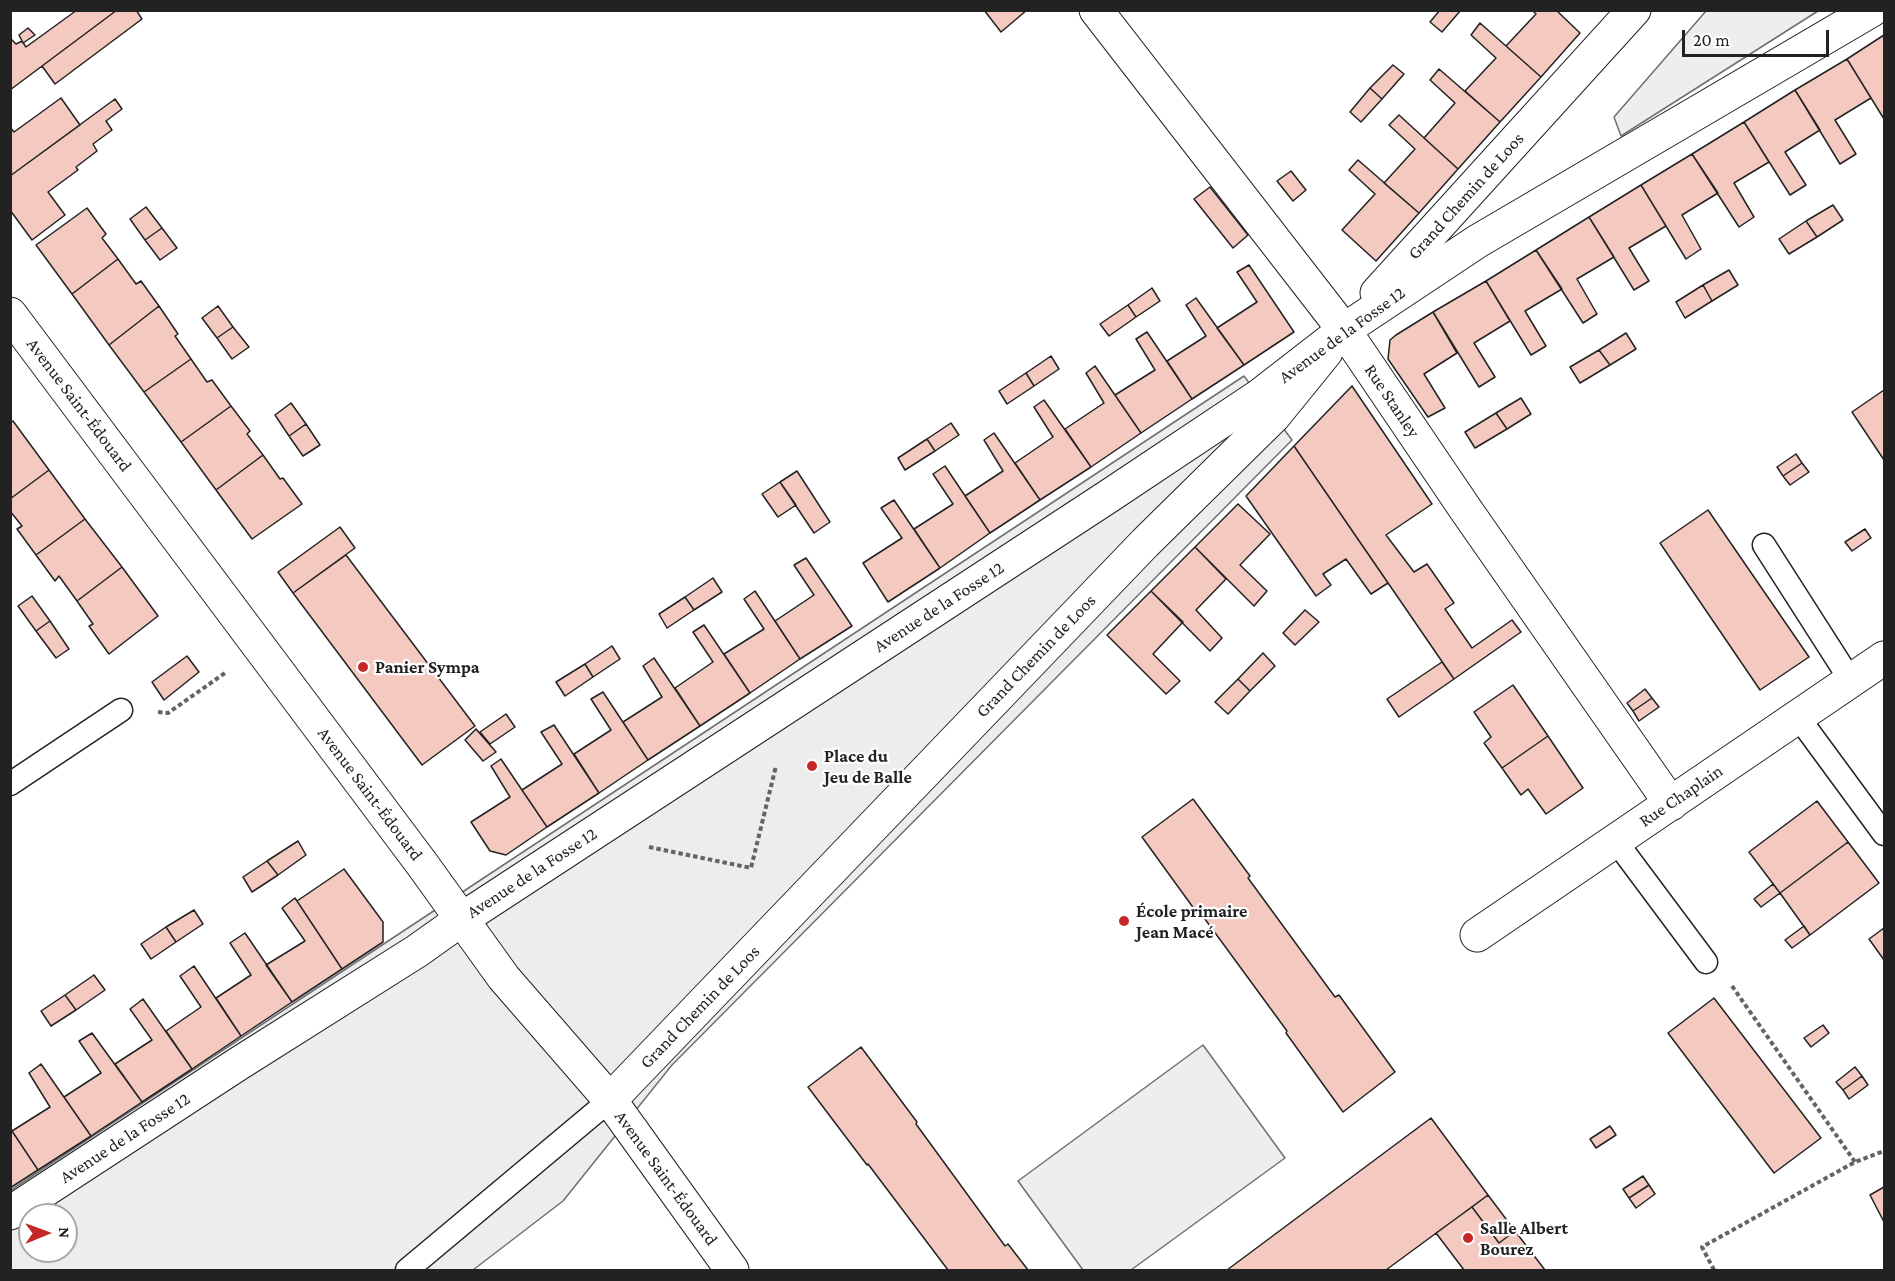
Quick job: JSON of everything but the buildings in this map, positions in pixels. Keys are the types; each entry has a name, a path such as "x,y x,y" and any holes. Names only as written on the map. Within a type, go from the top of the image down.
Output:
{"street":[{"name":"Rue Stanley","path":"1096,10 1344,330 1671,804"},
{"name":"Grand Chemin de Loos","path":"610,1100 1137,552 1274,416 1344,330 1634,10"},
{"name":"Avenue de la Fosse 12","path":"10,1213 238,1064 417,951 462,918 1259,396 1344,330 1478,241 1872,10"},
{"name":"Avenue Saint-Édouard","path":"10,314 462,918 504,978 610,1100 732,1270"},
{"name":"Rue Chaplain","path":"1478,935 1884,658"}],"lane":[{"path":"1764,546 1851,681"},
{"path":"10,784 121,710"},
{"path":"1798,717 1884,834"},
{"path":"1615,840 1706,962"},
{"name":"Grand Chemin de Loos","path":"407,1270 610,1100"}],"path":[{"path":"121,710 168,713 260,648"},
{"path":"590,836 751,868 792,704"},
{"path":"1706,962 1723,973 1855,1162"},
{"path":"1714,1270 1702,1247 1855,1162 1884,1151"}],"shaded area":[{"path":"1706,11 1818,11 1621,136 1614,117"},
{"name":"Place du Jeu de Balle","path":"1244,376 1292,440 672,1065 563,1201 473,1270 11,1270 11,1190"},
{"path":"1203,1045 1285,1158 1131,1270 1083,1270 1018,1181"}],"place":[{"name":"Panier Sympa","path":"363,667"},
{"name":"Place du Jeu de Balle","path":"812,766"},
{"name":"École primaire Jean Macé","path":"1124,921"},
{"name":"Salle Albert Bourez","path":"1468,1238"}]}
